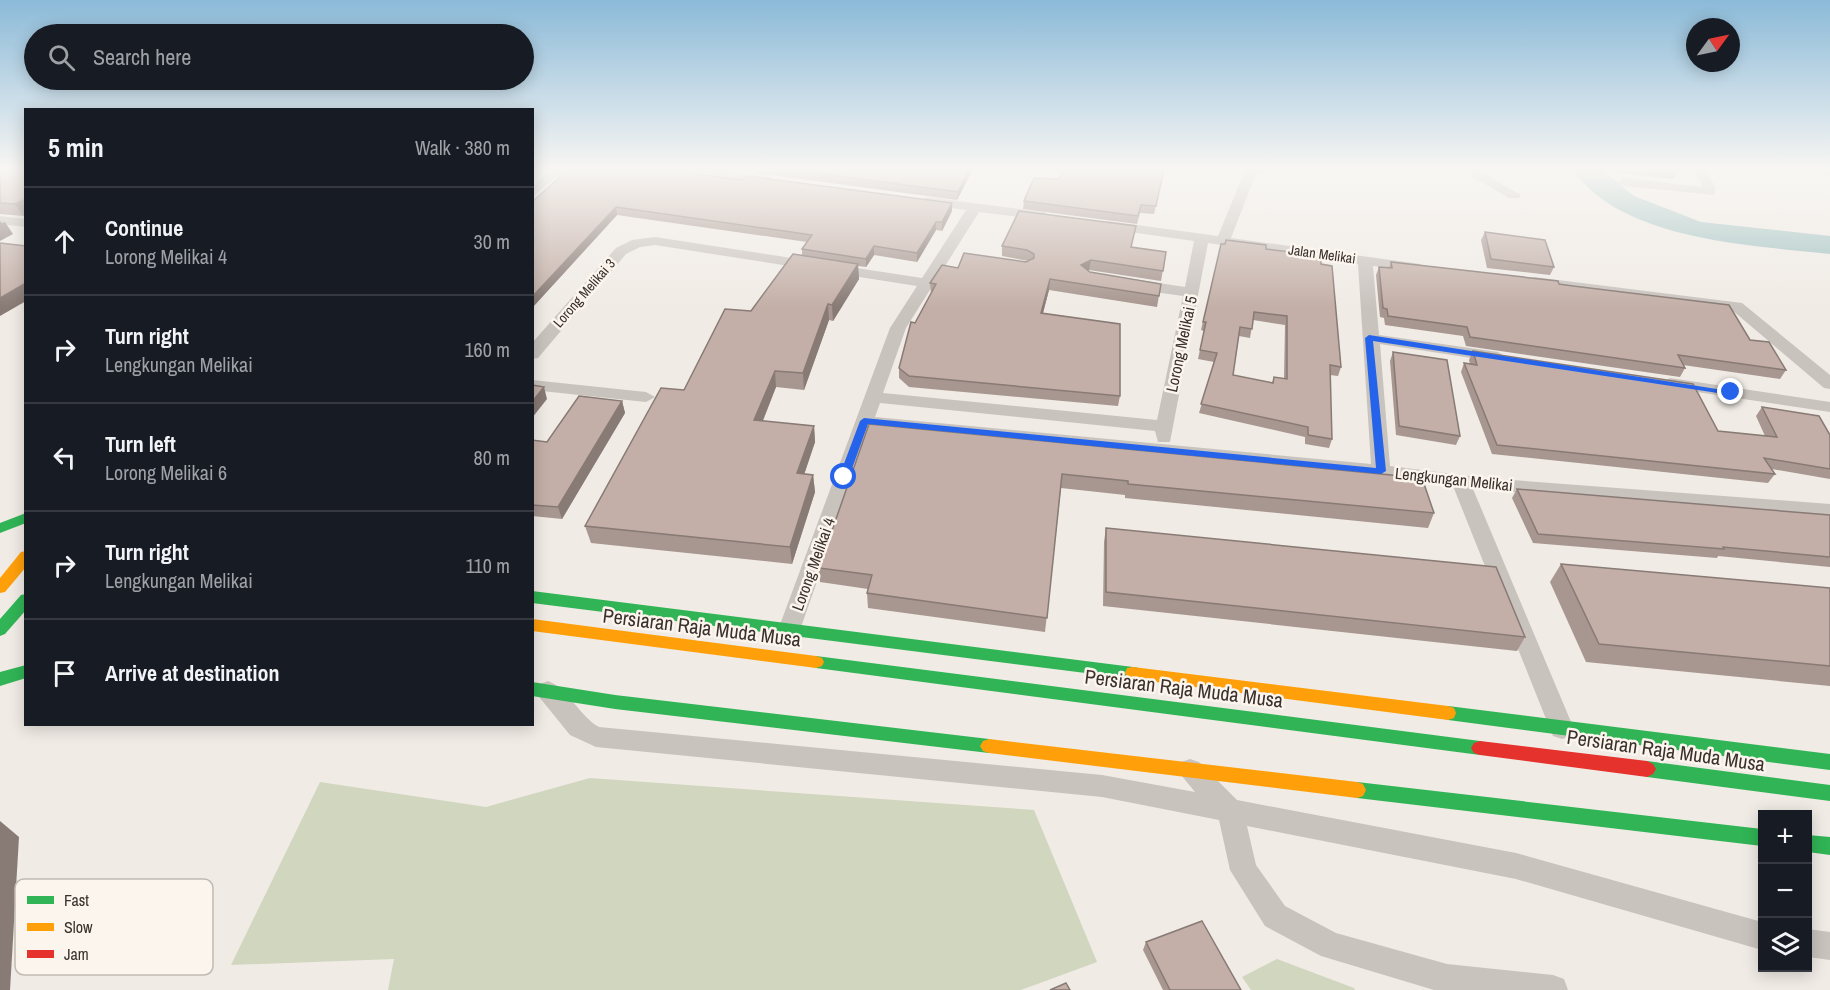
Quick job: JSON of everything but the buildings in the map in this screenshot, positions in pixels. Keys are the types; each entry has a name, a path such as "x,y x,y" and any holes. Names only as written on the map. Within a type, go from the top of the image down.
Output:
{"main road":[{"path":"0,528 24,519"},
{"path":"0,563 23,563"},
{"path":"0,588 23,563"},
{"path":"534,597 1830,762"},
{"path":"3,624 24,601"},
{"path":"3,624 24,624"},
{"name":"Persiaran Raja Muda Musa","path":"534,625 1830,792"},
{"path":"0,679 24,671"},
{"path":"540,690 615,702 1758,838"},
{"path":"1812,844 1830,846"}],"street":[{"name":"Lorong Melikai 4","path":"789,630 898,328 926,283 951,255 971,215"},
{"path":"1035,215 1055,218"},
{"path":"1223,240 1233,215"},
{"path":"0,220 24,223"},
{"name":"Jalan Melikai","path":"1089,222 1435,269"},
{"name":"Lorong Melikai 5","path":"1165,451 1164,426 1202,237"},
{"name":"Lorong Melikai 3","path":"534,352 621,251 630,245 642,242 655,241 926,283"},
{"path":"1365,261 1369,338 1381,471"},
{"path":"1518,279 1737,306 1830,384"},
{"path":"1123,282 1192,293"},
{"path":"1369,338 1509,359"},
{"path":"1649,380 1830,407"},
{"path":"534,385 646,397"},
{"path":"873,397 1164,426"},
{"name":"Lengkungan Melikai","path":"864,421 1460,480 1830,511"},
{"path":"1460,480 1562,729"},
{"path":"540,690 579,728 596,737 1102,786 1516,866 1758,935"},
{"path":"1190,770 1230,811 1244,870 1275,916 1330,946 1449,985 1553,990"},
{"path":"1812,944 1830,946"}],"green space":[{"path":"590,778 1034,810 1097,962 1021,990 388,990 394,959 231,965 320,782 486,807"},
{"path":"1277,959 1355,990 1251,990 1242,977"}],"waterway":[{"path":"1658,215 1696,230 1830,245"}],"traffic: fast":[{"path":"0,528 24,519"},
{"path":"534,597 1133,673"},
{"path":"0,630 24,601"},
{"path":"816,662 1480,748"},
{"path":"0,679 24,672"},
{"path":"534,689 615,702 989,746"},
{"path":"1448,713 1830,762"},
{"path":"1647,769 1830,793"},
{"path":"1357,790 1758,838"},
{"path":"1812,844 1830,846"}],"traffic: slow":[{"path":"0,588 24,558"},
{"path":"534,625 816,662"},
{"path":"1133,673 1448,713"},
{"path":"989,746 1357,790"}],"traffic: jam":[{"path":"1480,748 1647,769"}],"route":[{"path":"844,477 864,421 1381,471 1369,338 1731,392"}]}
